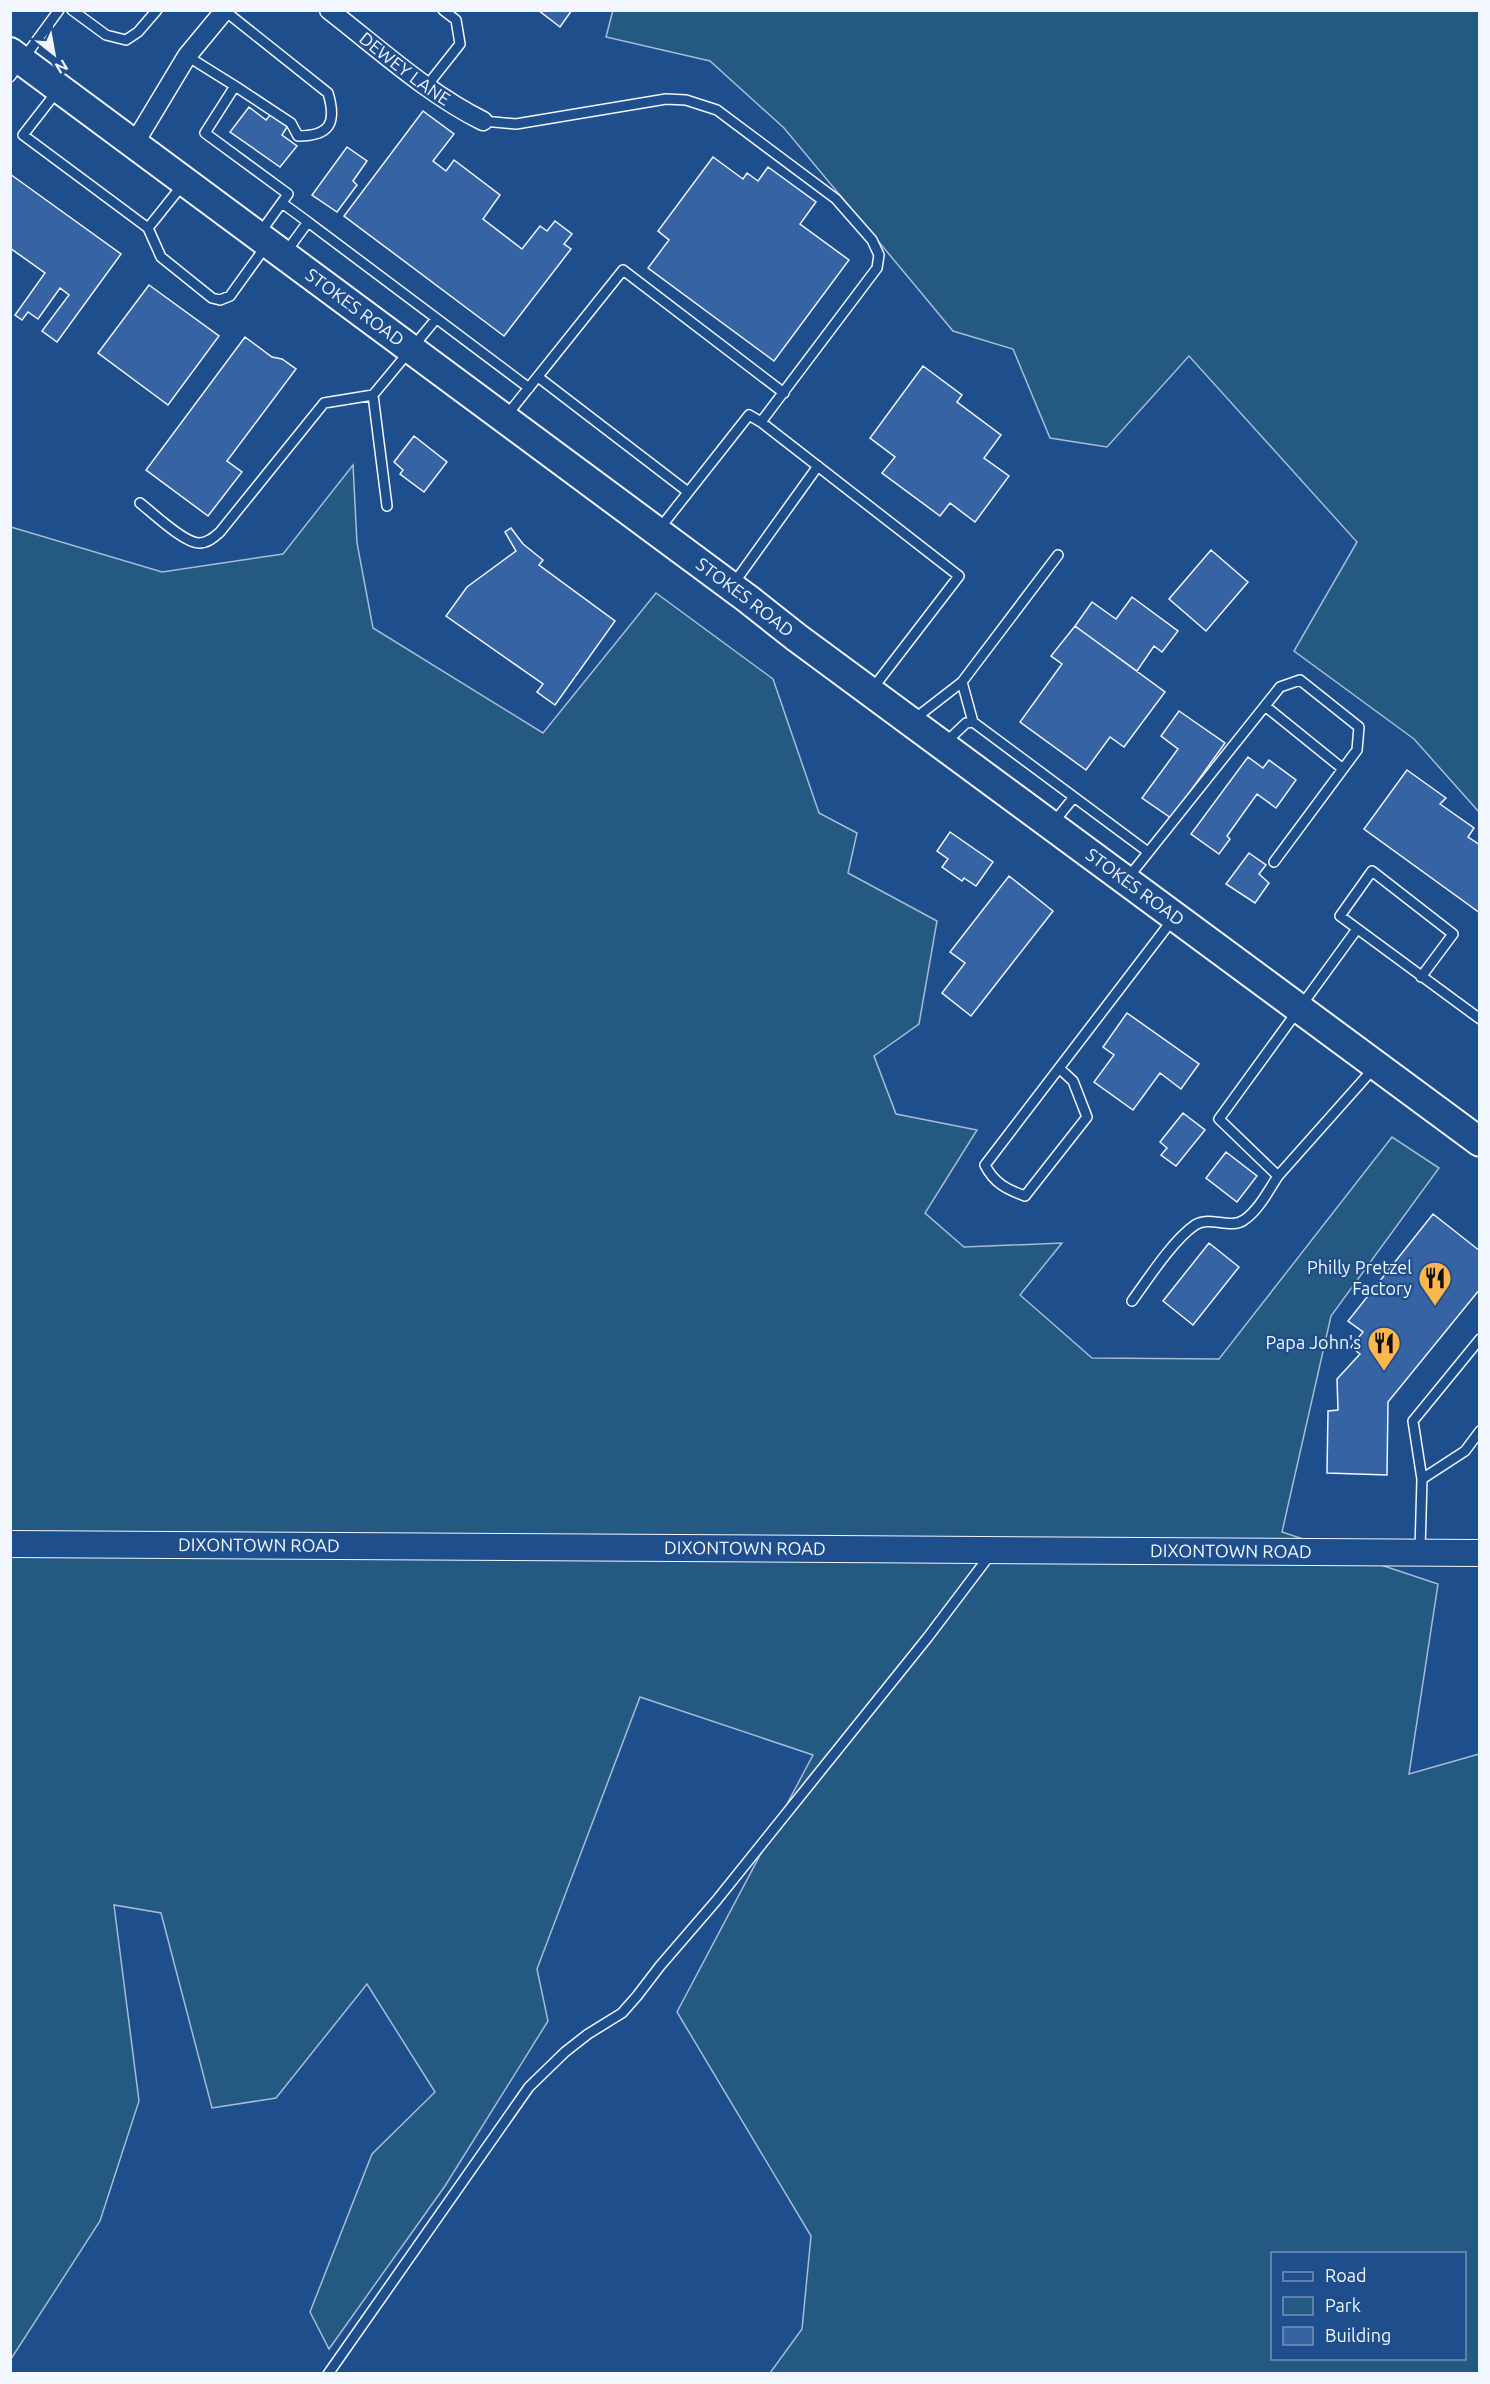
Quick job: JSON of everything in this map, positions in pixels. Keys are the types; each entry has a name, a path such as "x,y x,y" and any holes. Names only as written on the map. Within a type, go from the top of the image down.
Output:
{"main road":[{"name":"STOKES ROAD","path":"14,63 59,88 1479,1142"}],"street":[{"name":"DEWEY LANE","path":"328,10 426,87 483,121"},
{"path":"134,144 187,56 225,11"},
{"name":"DIXONTOWN ROAD","path":"10,1544 1479,1553"}],"lane":[{"path":"14,63 59,10"},
{"path":"72,10 106,35 126,40 138,32 157,10"},
{"path":"426,87 460,44 456,20 443,10"},
{"path":"187,56 291,123 298,136 316,136 329,125 333,110 328,93 225,11"},
{"path":"59,88 23,135 148,228 160,257 212,298 220,300 231,296 270,244 282,203 288,194 205,132 235,86"},
{"path":"483,121 516,124 666,99 686,100 717,110 836,199 872,240 879,255 877,268 761,422"},
{"path":"148,228 185,182"},
{"path":"282,203 529,388"},
{"path":"270,244 308,222"},
{"path":"505,418 623,270 784,393"},
{"path":"140,503 188,540 200,543 211,540 220,532 324,403 373,395 436,319"},
{"path":"538,377 688,492"},
{"path":"373,395 387,506"},
{"path":"656,532 749,415 761,422 959,576 870,692"},
{"path":"732,587 818,466"},
{"path":"911,722 962,682 1058,555"},
{"path":"1126,880 1280,687 1300,680 1359,727 1357,750 1274,861"},
{"path":"962,682 973,722 1148,852"},
{"path":"1265,706 1343,769"},
{"path":"942,745 966,723 973,722"},
{"path":"1051,825 1074,797"},
{"path":"1421,977 1454,934 1372,871 1340,916 1421,977 1479,1019"},
{"path":"1060,1069 1073,1081 1087,1117 1025,1196 992,1178 985,1165 1175,917"},
{"path":"1278,1176 1218,1119 1357,929"},
{"path":"1132,1301 1178,1240 1195,1225 1206,1221 1243,1222 1278,1176 1376,1066"},
{"path":"1420,1553 1422,1479 1413,1421 1479,1340"},
{"path":"1422,1479 1465,1451 1479,1431"},
{"path":"328,2373 529,2087 565,2052 622,2013 642,1991 928,1637 993,1550"}],"green space":[{"path":"613,10 1479,11 1479,812 1414,739 1294,651 1357,542 1189,356 1107,447 1050,438 1013,349 953,331 784,128 710,61 606,37"},
{"path":"353,465 357,543 373,628 543,733 656,593 773,679 819,813 857,833 848,873 937,921 919,1024 874,1056 896,1114 977,1130 925,1213 964,1247 1062,1243 1020,1295 1092,1358 1219,1359 1392,1137 1439,1168 1331,1316 1282,1532 1438,1584 1409,1774 1479,1754 1479,2373 770,2373 802,2329 811,2236 677,2012 813,1755 640,1697 537,1969 548,2021 445,2186 329,2349 310,2312 372,2154 435,2092 367,1984 276,2098 212,2108 161,1913 114,1905 139,2101 100,2221 11,2359 11,527 162,572 283,554"}],"building":[{"path":"538,10 572,10 560,27"},
{"path":"249,107 266,120 273,112 289,124 282,135 297,146 280,167 230,132"},
{"path":"423,111 454,134 433,161 446,171 454,160 500,195 483,219 522,249 540,226 547,231 555,221 572,234 564,244 571,249 504,336 344,216"},
{"path":"347,147 367,161 353,181 357,185 337,212 312,195"},
{"path":"713,157 743,179 747,173 758,181 768,167 816,202 800,224 849,260 774,361 648,268 669,240 658,231"},
{"path":"10,174 121,254 57,342 42,331 69,295 60,288 38,319 28,312 22,320 15,315 45,273 10,248"},
{"path":"149,285 219,336 168,405 98,353"},
{"path":"245,337 272,357 282,359 296,369 227,461 242,472 208,516 146,470"},
{"path":"923,366 962,395 957,402 1001,435 984,458 1009,476 975,522 950,503 940,516 882,473 895,457 870,438"},
{"path":"414,436 447,462 424,492 400,474 403,470 394,462"},
{"path":"511,528 523,544 543,560 539,565 615,621 555,705 537,692 543,684 446,616 467,587 516,551 505,532"},
{"path":"1211,550 1248,582 1206,631 1169,599"},
{"path":"1132,597 1178,631 1162,652 1154,646 1137,671 1075,626 1092,602 1116,619"},
{"path":"1075,626 1165,692 1124,747 1110,737 1086,770 1020,722 1062,664 1051,656"},
{"path":"1179,711 1225,743 1171,818 1142,798 1178,749 1161,736"},
{"path":"1248,757 1263,768 1269,760 1296,780 1276,808 1257,794 1227,836 1230,839 1219,854 1191,834"},
{"path":"1407,770 1446,798 1440,804 1474,828 1468,837 1480,845 1480,913 1364,829"},
{"path":"950,832 993,862 976,886 964,878 962,881 942,867 948,859 937,851"},
{"path":"1249,853 1266,865 1259,874 1269,883 1255,903 1226,884"},
{"path":"1009,876 1053,911 971,1016 942,993 965,963 950,952"},
{"path":"1127,1013 1199,1064 1181,1089 1160,1073 1133,1110 1094,1082 1114,1055 1103,1047"},
{"path":"1183,1113 1205,1130 1176,1166 1161,1155 1167,1148 1160,1142"},
{"path":"1226,1152 1257,1176 1237,1202 1206,1178"},
{"path":"1433,1214 1480,1251 1480,1289 1388,1402 1387,1475 1327,1473 1328,1411 1338,1410 1337,1379 1360,1354 1351,1347 1363,1332 1348,1321"},
{"path":"1209,1243 1239,1267 1193,1325 1163,1301"}],"place":[{"name":"Philly Pretzel Factory","path":"1435,1307"},
{"name":"Papa John's","path":"1384,1372"}]}
